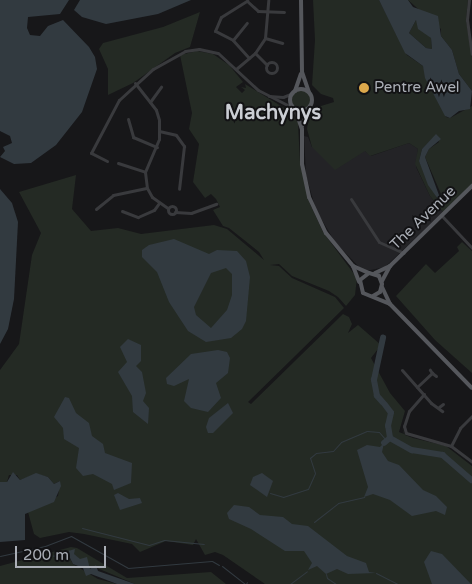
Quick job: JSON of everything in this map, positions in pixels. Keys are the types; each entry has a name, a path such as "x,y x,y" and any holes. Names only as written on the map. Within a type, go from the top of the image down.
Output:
{"main road":[{"path":"301,0 302,72 312,100 302,129 302,164 309,197 326,233 353,266 363,293 390,304"},
{"path":"302,72 294,92 294,108 302,129"},
{"path":"294,92 309,92"},
{"path":"294,108 308,109"},
{"name":"The Avenue","path":"382,281 390,266 472,186"},
{"path":"353,266 372,273 382,281 382,287 390,304 472,388"},
{"name":"The Avenue","path":"372,273 390,266"},
{"path":"360,282 372,273"},
{"path":"373,296 382,287"}],"street":[{"path":"236,69 254,53 265,38 269,12 268,0"},
{"path":"469,0 467,20 472,54"},
{"path":"249,58 233,40 215,31 221,18 247,1 258,11 284,12"},
{"path":"233,40 247,23"},
{"path":"265,38 282,43"},
{"path":"108,161 91,153 119,100 135,83 174,54 191,49 218,53 246,81 268,96 294,108"},
{"path":"254,53 267,65"},
{"path":"135,83 156,110 159,131 156,147 145,172 147,188 159,203 168,208 169,213 191,213 216,204"},
{"path":"150,102 162,86"},
{"path":"268,96 283,97 294,92"},
{"path":"128,119 133,137 156,147"},
{"path":"159,131 176,135 184,146 179,191"},
{"path":"116,162 145,172"},
{"path":"95,211 113,195 147,188"},
{"path":"351,199 379,242 404,253"},
{"path":"125,210 132,217 146,215 159,203"},
{"path":"442,216 472,248"},
{"path":"402,370 433,406 440,409 443,404"},
{"path":"417,387 431,372 436,376"},
{"path":"402,378 406,374"},
{"path":"424,394 409,411 404,426 406,433 451,446 472,462"},
{"path":"451,446 460,428 472,416"}],"shaded area":[{"path":"0,0 69,0 60,14 28,17 27,28 30,35 40,36 48,26 63,20 89,47 95,57 97,69 82,112 56,145 31,163 14,164 0,157 5,151 3,147 12,143 10,136 0,131"},
{"path":"80,0 191,0 158,14 106,24 82,17 74,10"},
{"name":"Pentre Awel","path":"313,0 379,0 407,55 423,66 446,117 450,118 472,106 472,184 443,212 430,196 415,164 418,149 409,143 370,156 365,151 335,170 312,147 307,129 309,115 321,106 334,102 333,98 321,94 312,85 315,40","holes":["435,136 439,142 429,149 425,157 444,201 439,202 419,161 422,149"]},
{"path":"379,0 408,0 413,7 438,16 441,36 452,50 459,74 472,91 470,109 459,111 450,118 445,116 425,78 423,66 405,53","holes":["416,20 418,29 431,38 432,49 426,48 409,33"]},
{"path":"408,0 468,0 466,20 472,57 472,91 459,74 452,50 441,36 441,29"},
{"path":"200,12 190,47 175,53 133,83 108,95 108,69 99,49 103,43 163,27"},
{"path":"416,20 431,38 432,49 426,48 409,33"},
{"path":"197,51 213,54 229,65 243,82 236,87 242,93 245,90 241,87 246,88 245,84 294,114 298,123 300,162 310,204 323,232 357,278 355,295 346,306 329,291 292,276 279,264 270,265 279,266 292,278 335,297 344,308 248,402 251,404 343,314 349,317 352,324 348,333 358,325 381,345 371,358 390,393 405,411 399,432 404,434 402,427 405,435 446,446 472,466 472,584 265,584 223,555 215,552 205,555 196,539 193,545 166,541 140,552 132,544 84,534 69,532 40,538 34,534 28,512 58,496 60,481 54,484 48,477 37,474 20,480 17,475 9,475 7,482 0,482 0,370 19,344 32,255 41,233 19,192 76,175 72,209 91,231 118,228 141,234 214,225 227,229 264,260 259,252 229,228 223,226 213,210 220,207 216,199 211,194 205,198 193,182 199,144 189,129 192,113 180,55"},
{"path":"301,90 308,93 311,100 308,107 301,110 294,107 291,100 294,93"},
{"path":"436,134 441,139 429,149 425,157 443,206 428,185 419,161 422,149"},
{"path":"304,136 308,137 312,147 365,151 371,156 409,143 418,149 416,167 430,196 443,212 385,267 366,271 359,267 335,242 316,210 306,175"},
{"path":"0,189 12,203 18,222 14,299 8,329 0,344"},
{"path":"174,239 209,254 217,250 237,251 246,261 250,277 246,321 242,329 231,338 206,342 188,331 169,302 157,272 142,257 142,250 149,245","holes":["226,268 232,274 232,295 227,310 211,328 196,315 194,307 211,273"]},
{"path":"462,242 472,251 472,373 435,340 396,296 426,264 435,273 459,251 457,247"},
{"path":"128,339 141,345 141,361 136,366 142,372 146,393 143,401 149,408 148,424 133,412 132,396 118,372 127,362 120,347"},
{"path":"218,350 227,352 230,358 228,373 216,383 221,398 208,412 191,408 184,401 189,379 174,386 167,384 166,378 191,354"},
{"path":"65,397 69,398 76,413 89,423 92,436 103,444 105,453 132,463 131,483 114,490 112,484 93,474 83,476 76,468 79,448 64,439 63,428 54,417"},
{"path":"228,403 233,413 213,433 208,433 206,427 209,418"},
{"path":"384,443 382,452 388,461 399,465 423,490 436,496 447,507 445,515 436,511 412,516 390,500 373,494 364,497 368,487 357,450 367,445 380,447"},
{"path":"13,472 20,480 36,473 48,477 54,484 60,481 61,486 54,502 25,514 25,540 0,542 0,482 7,482"},
{"path":"262,473 273,481 267,497 250,485 253,477"},
{"path":"118,493 129,499 140,498 142,503 120,510 114,495"},
{"path":"234,505 249,507 260,515 283,517 292,524 308,526 347,556 366,563 369,572 376,573 348,574 337,569 326,574 317,566 308,570 312,563 304,551 285,551 251,529 229,519 227,513"},
{"path":"71,547 77,548 127,578 211,572 226,584 135,584 97,568 90,569 74,555 73,550 67,554 73,564 98,579 117,584 0,584 0,566"},
{"path":"75,549 74,554 80,559 87,557 90,569 96,565 98,571 135,584 117,584 91,574 86,576 83,568 73,564 70,558 64,561 52,556"},
{"path":"431,551 442,554 471,584 432,584 424,562"}],"waterway":[{"path":"383,338 374,380 377,396 383,403"},
{"path":"384,443 390,438 388,426 391,413 385,405"},
{"path":"270,493 283,497 308,489 315,473 310,458 316,453 333,451 341,442 367,431 379,432 386,440"},
{"path":"390,438 412,450 443,455 472,480"},
{"path":"314,522 338,503 364,497"},
{"path":"82,528 149,545 164,540 204,544"},
{"path":"0,556 45,546 71,536 128,568 212,561 219,565"},
{"path":"222,566 245,584"},
{"path":"290,584 307,571"},
{"path":"376,573 398,584"},
{"path":"326,574 327,578 336,584"}],"place":[{"name":"Pentre Awel","path":"364,88"}],"district":[{"name":"Machynys","path":"273,113"}]}
